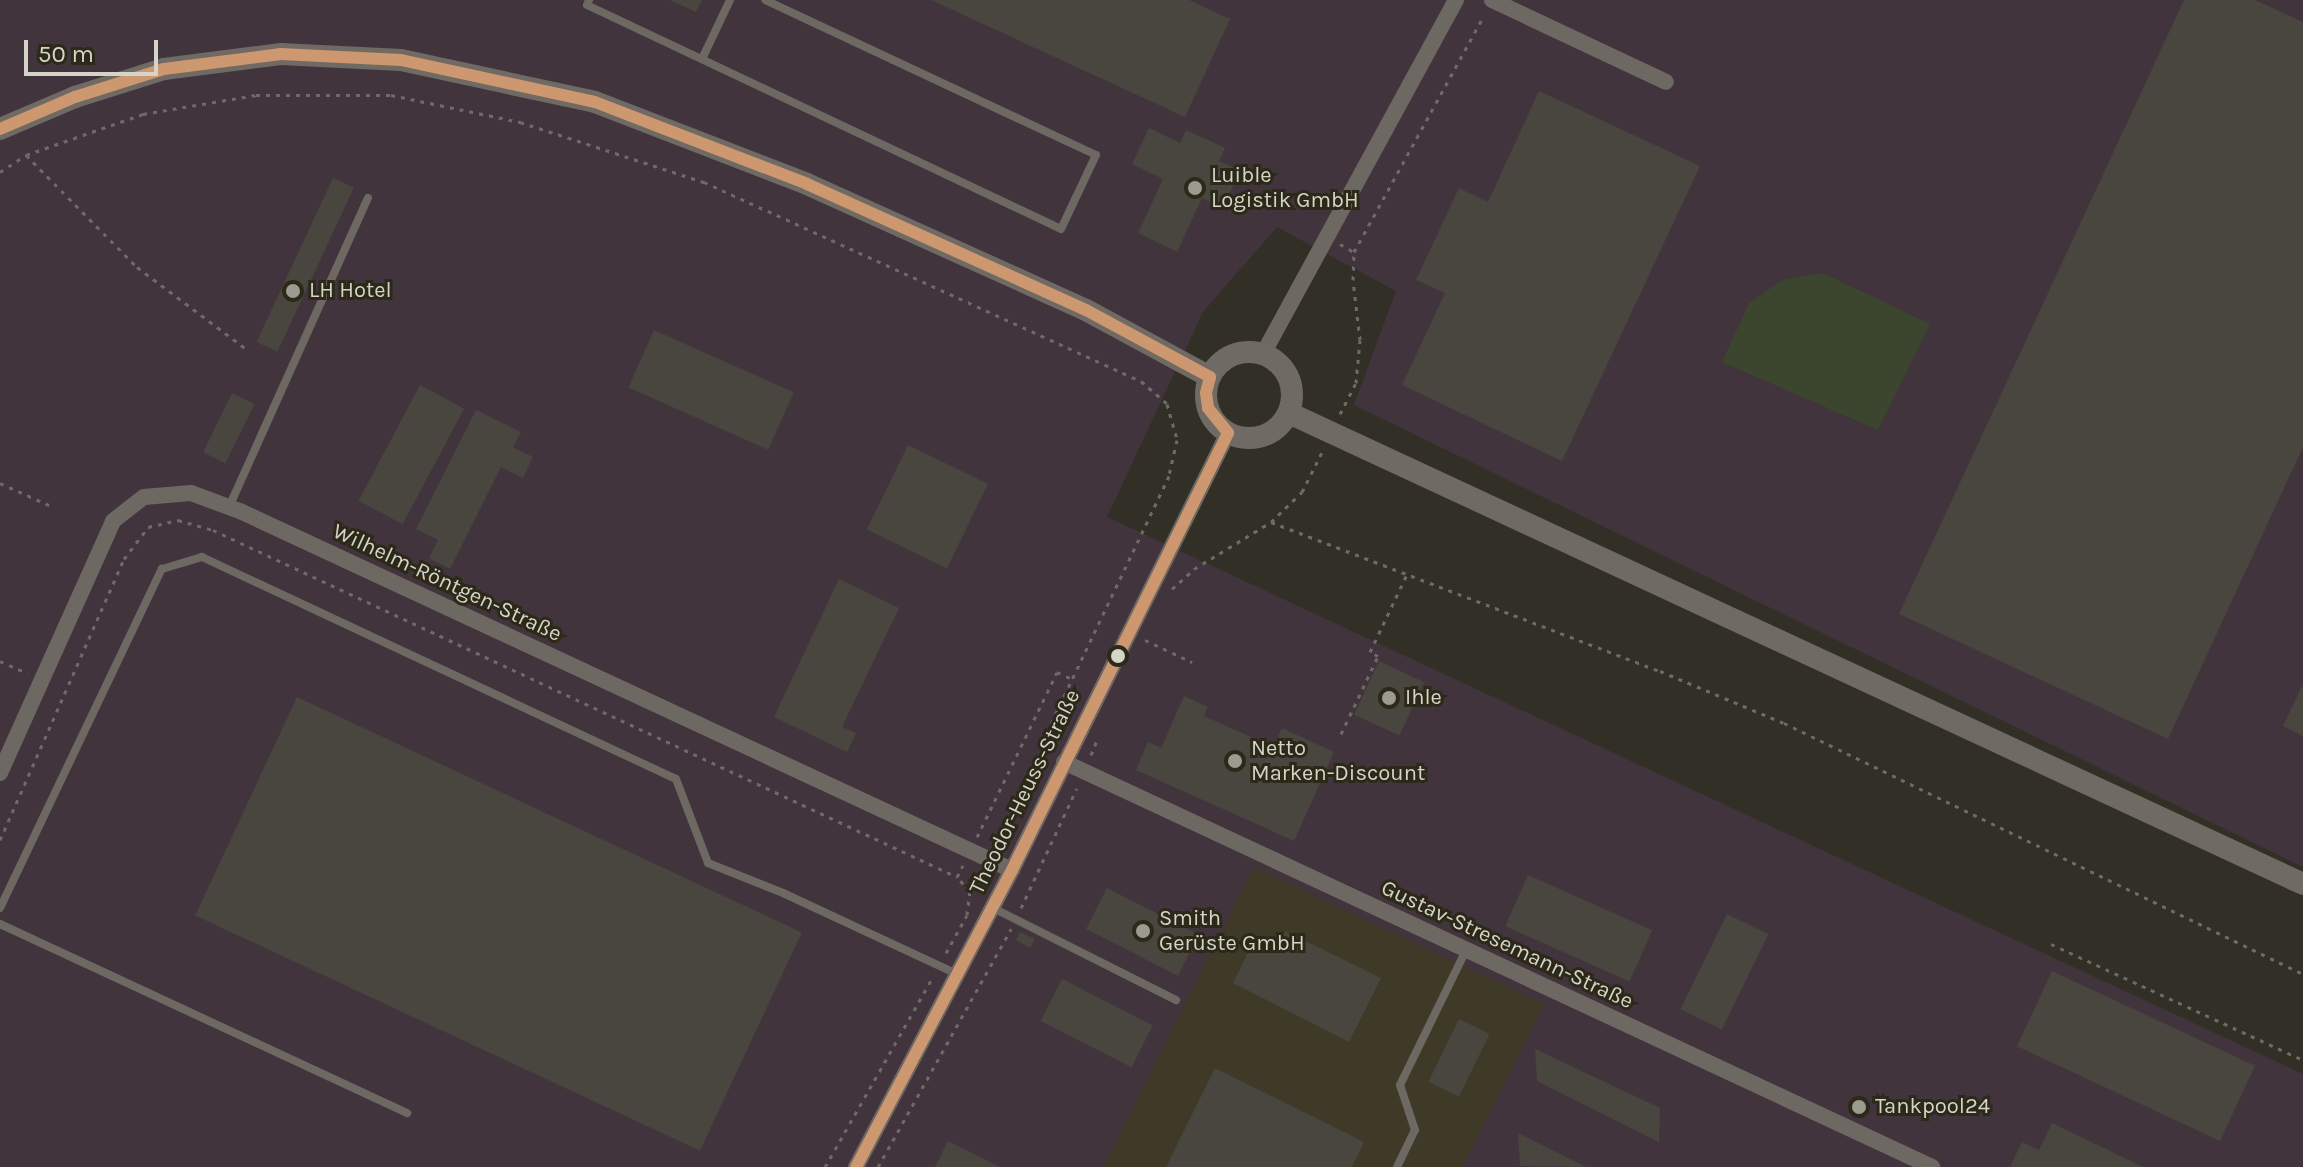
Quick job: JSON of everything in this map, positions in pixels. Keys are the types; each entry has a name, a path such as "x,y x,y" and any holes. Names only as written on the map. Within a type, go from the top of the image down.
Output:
{"main road":[{"path":"0,129 75,97 164,69 281,54 401,60 595,102 807,184 1086,310 1210,377"},
{"path":"1248,352 1263,354 1279,364 1289,378 1292,396 1289,413 1281,425 1256,438 1228,433 1216,422 1208,408 1206,393 1210,377 1219,364 1232,355 1248,352"},
{"path":"1289,413 2303,884"}],"street":[{"path":"1263,354 1456,0"},
{"path":"1493,0 1666,82"},
{"name":"Theodor-Heuss-Straße","path":"856,1167 993,908 1228,433"},
{"name":"Wilhelm-Röntgen-Straße","path":"0,773 113,521 144,497 191,493 229,507 1012,870"},
{"name":"Gustav-Stresemann-Straße","path":"1064,762 1932,1167"}],"lane":[{"path":"589,0 587,5 1061,229 1096,155 765,0"},
{"path":"702,59 730,0"},
{"path":"229,507 368,198"},
{"path":"0,908 162,569 202,557 676,779 708,863 959,975"},
{"path":"993,908 1176,1000"},
{"path":"0,924 407,1113"},
{"path":"1397,1167 1415,1130 1400,1085 1466,950"}],"path":[{"path":"1339,418 1356,383 1360,340 1353,280 1354,252 1493,0"},
{"path":"0,172 26,155 143,114 256,95 391,95 520,122 704,182 1141,381 1167,404 1177,440 1169,476 1048,730 1053,751 1064,762"},
{"path":"26,155 137,267 245,348"},
{"path":"1169,592 1194,569 1271,522 1302,492 1323,451"},
{"path":"0,483 49,505"},
{"path":"0,840 124,559 148,527 178,520 213,530 957,877 970,891 967,915 825,1167"},
{"path":"1271,522 1660,671 1784,723 2303,974"},
{"path":"1341,734 1378,656 1370,652 1407,574"},
{"path":"1109,606 1149,620 1141,638 1192,662"},
{"path":"0,661 41,680"},
{"path":"957,877 1057,672 1072,679"},
{"path":"878,1167 1015,921 1099,734"},
{"path":"2051,944 2303,1060"}],"shaded area":[{"path":"0,0 2303,0 2303,867 1354,405 1396,291 1277,227 1203,312 1107,517 2303,1074 2303,1167 0,1167"},
{"path":"1254,867 1544,1004 1462,1167 1104,1167"}],"green space":[{"path":"1823,273 1930,324 1878,430 1722,362 1749,303 1782,280"}],"building":[{"path":"670,0 702,0 696,12"},
{"path":"931,0 1189,0 1230,19 1185,117"},
{"path":"2184,0 2255,0 2303,22 2303,447 2168,739 1899,614"},
{"path":"1539,91 1700,166 1562,461 1402,385 1445,293 1416,280 1459,188 1488,202"},
{"name":"Luible Logistik GmbH","path":"1149,128 1180,143 1186,130 1225,148 1219,161 1240,171 1223,208 1202,198 1177,252 1138,233 1163,179 1132,164"},
{"path":"333,178 354,188 277,352 257,342"},
{"path":"654,330 794,392 768,450 628,388"},
{"path":"420,385 464,408 403,524 358,501"},
{"path":"232,393 254,404 226,463 203,452"},
{"path":"476,410 521,432 513,447 533,457 523,478 501,467 450,569 429,558 438,540 416,529"},
{"path":"908,445 988,484 947,569 867,529"},
{"path":"839,579 899,608 842,727 856,733 847,752 774,717"},
{"name":"Ihle","path":"1379,661 1424,682 1399,736 1354,714"},
{"path":"2303,684 2303,736 2283,726"},
{"name":"Netto Marken-Discount","path":"1184,696 1208,707 1204,716 1273,747 1282,728 1334,752 1294,841 1136,770 1148,742 1161,748"},
{"path":"297,697 802,932 700,1151 195,915"},
{"path":"1528,875 1652,930 1629,981 1505,926"},
{"name":"Smith Gerüste GmbH","path":"1107,888 1199,935 1178,976 1086,929"},
{"path":"1727,914 1768,934 1722,1029 1681,1009"},
{"path":"1285,931 1381,978 1349,1042 1233,983 1255,938 1276,948"},
{"path":"1020,932 1035,939 1030,948 1016,940"},
{"path":"2052,971 2255,1066 2220,1141 2017,1046"},
{"path":"1062,979 1153,1025 1132,1067 1041,1021"},
{"path":"1459,1019 1490,1034 1459,1097 1428,1082"},
{"path":"1535,1049 1660,1108 1659,1142 1537,1081"},
{"path":"1215,1068 1364,1142 1352,1167 1166,1167"},
{"path":"2052,1123 2143,1167 2010,1167 2022,1142 2039,1150"},
{"path":"1518,1133 1586,1167 1520,1166"},
{"path":"948,1141 1000,1167 935,1167"}],"transit line":[{"path":"0,129 75,97 164,69 281,54 401,60 595,102 807,184 1086,310 1210,377 1206,393 1208,408 1228,433 1012,870 856,1167"}],"place":[{"name":"Luible Logistik GmbH","path":"1195,188"},
{"name":"LH Hotel","path":"293,291"},
{"name":"Ihle","path":"1389,698"},
{"name":"Netto Marken-Discount","path":"1235,761"},
{"name":"Smith Gerüste GmbH","path":"1143,931"},
{"name":"Tankpool24","path":"1859,1107"}]}
